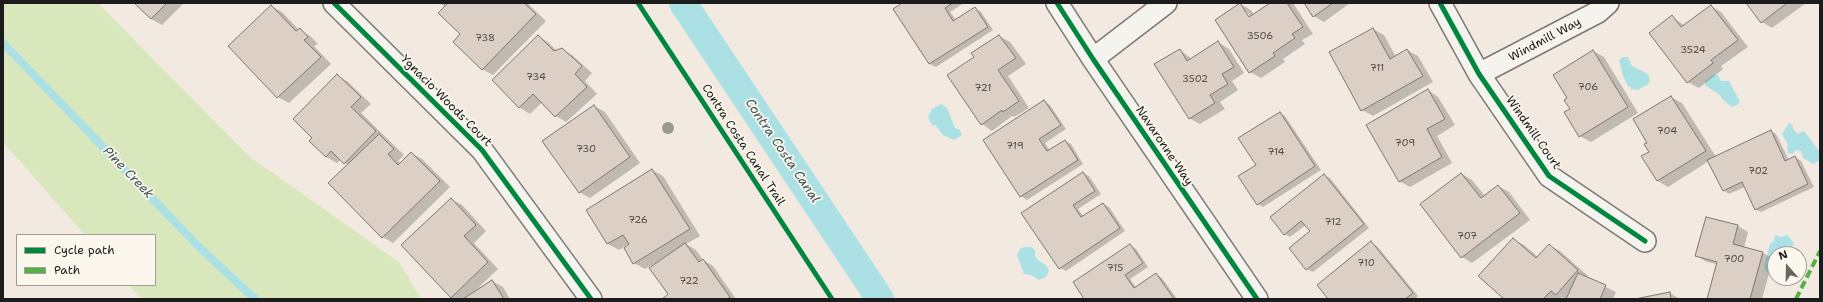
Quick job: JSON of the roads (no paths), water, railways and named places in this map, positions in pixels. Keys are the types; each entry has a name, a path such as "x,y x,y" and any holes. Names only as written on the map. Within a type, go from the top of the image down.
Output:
{"street":[{"name":"Ygnacio Woods Court","path":"334,3 482,150 591,299"},
{"name":"Navaronne Way","path":"1057,3 1093,60 1258,299"},
{"path":"1093,60 1166,3"},
{"name":"Windmill Court","path":"1440,3 1479,74 1549,176 1645,241"},
{"name":"Windmill Way","path":"1479,74 1598,12 1608,3"}],"water":[{"path":"1623,57 1628,57 1632,66 1648,74 1650,81 1647,85 1639,90 1631,89 1631,87 1628,86 1623,76 1619,60"},
{"path":"1713,75 1718,75 1721,81 1729,81 1740,102 1737,105 1732,107 1721,98 1721,96 1705,85 1705,81"},
{"path":"941,104 947,108 955,128 960,130 962,135 954,140 943,135 935,125 932,125 928,117 932,109"},
{"path":"1789,123 1798,134 1804,131 1820,152 1820,160 1813,164 1803,158 1801,151 1795,150 1793,154 1788,153 1788,145 1782,134"},
{"path":"1775,235 1781,237 1787,235 1794,243 1793,246 1769,246 1774,241"},
{"path":"1024,247 1031,247 1035,250 1035,256 1046,265 1049,271 1046,277 1039,280 1031,275 1024,274 1017,255 1020,249"},
{"path":"1767,256 1767,272 1764,267"}],"waterway":[{"name":"Contra Costa Canal","path":"683,3 880,299"},
{"name":"Pine Creek","path":"3,43 198,246 255,299"}]}
